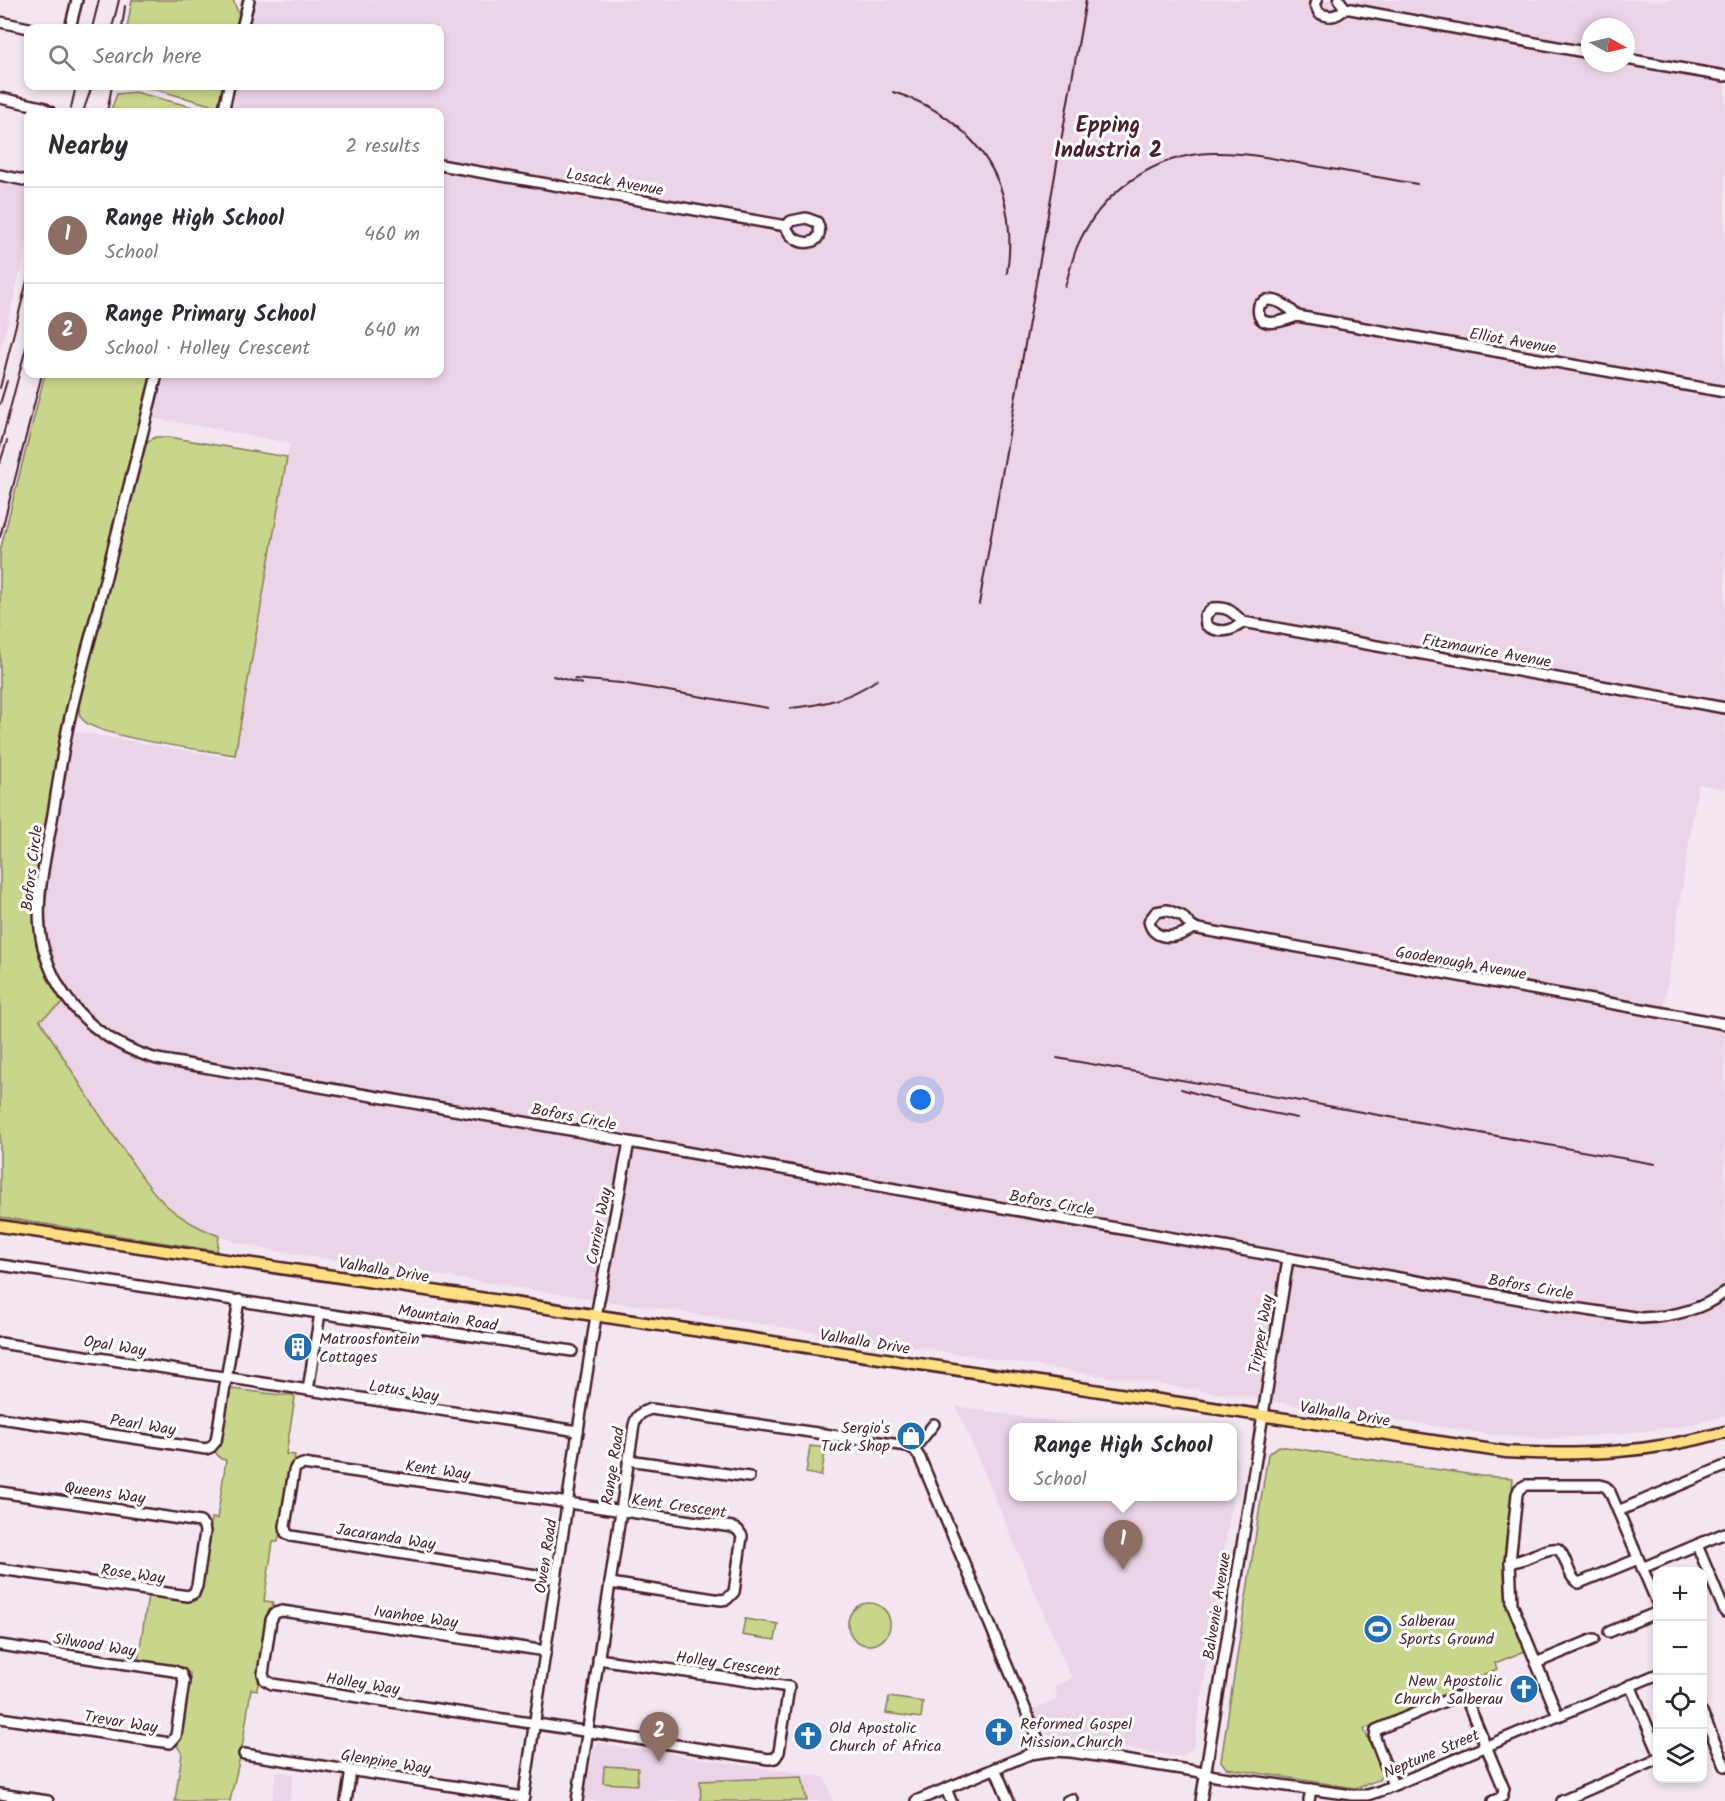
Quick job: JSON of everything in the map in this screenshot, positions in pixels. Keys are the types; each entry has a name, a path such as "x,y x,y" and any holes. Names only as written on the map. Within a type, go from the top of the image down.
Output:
{"main road":[{"name":"Valhalla Drive","path":"0,1226 1479,1449 1547,1455 1613,1453 1678,1444 1725,1432"}],"street":[{"path":"71,24 77,0"},
{"path":"243,24 249,0"},
{"path":"1317,0 1315,4 1317,10 1327,16 1338,15 1342,4 1581,51"},
{"path":"0,22 24,27"},
{"path":"1635,61 1725,76"},
{"path":"224,108 228,90"},
{"path":"0,98 45,108"},
{"name":"Losack Avenue","path":"444,166 786,226"},
{"path":"0,175 24,180"},
{"name":"Elliot Avenue","path":"1297,316 1725,392"},
{"name":"Bofors Circle","path":"156,378 67,730 39,906 40,931 47,960 63,993 83,1018 123,1047 157,1059 576,1131 1553,1305 1641,1318 1656,1318 1695,1308 1725,1292"},
{"name":"Fitzmaurice Avenue","path":"1243,622 1725,708"},
{"name":"Goodenough Avenue","path":"1193,928 1725,1024"},
{"name":"Carrier Way","path":"597,1316 629,1142"},
{"name":"Tripper Way","path":"1261,1415 1288,1259"},
{"name":"Mountain Road","path":"0,1265 572,1351"},
{"path":"226,1378 239,1300"},
{"path":"308,1390 320,1312"},
{"name":"Owen Road","path":"524,1799 597,1316"},
{"path":"561,1349 562,1338"},
{"name":"Opal Way","path":"0,1343 226,1378"},
{"name":"Lotus Way","path":"226,1378 578,1431"},
{"name":"Pearl Way","path":"0,1418 206,1449 216,1441 226,1378"},
{"name":"Range Road","path":"577,1801 628,1460 637,1418 644,1411 655,1408 898,1444 914,1449"},
{"name":"Balvenie Avenue","path":"1200,1801 1261,1415"},
{"path":"916,1801 1042,1751 920,1458 914,1449 934,1424"},
{"path":"628,1460 749,1477"},
{"name":"Kent Way","path":"303,1464 568,1503"},
{"name":"Jacaranda Way","path":"303,1464 296,1467 294,1471 285,1526 288,1534 556,1578"},
{"path":"1618,1511 1725,1466"},
{"path":"1558,1716 1514,1609 1510,1562 1516,1494 1523,1486 1603,1486 1610,1492 1653,1594"},
{"name":"Queens Way","path":"0,1492 200,1522 204,1526"},
{"name":"Kent Crescent","path":"568,1503 732,1527 738,1530 742,1539 733,1594 724,1600 610,1583"},
{"name":"Rose Way","path":"0,1569 188,1596 194,1593 197,1586 205,1538 204,1526"},
{"path":"1510,1562 1519,1562 1552,1548 1558,1549 1563,1554 1574,1580 1579,1583 1697,1545 1725,1533"},
{"path":"1697,1545 1721,1594 1725,1612"},
{"name":"Ivanhoe Way","path":"282,1611 546,1651"},
{"name":"Holley Way","path":"282,1611 275,1613 271,1620 262,1671 265,1680 272,1684 535,1724"},
{"path":"1610,1632 1653,1614"},
{"path":"1536,1663 1594,1639"},
{"name":"Silwood Way","path":"0,1645 174,1671 184,1677"},
{"name":"Holley Crescent","path":"535,1724 769,1759 777,1755 780,1749 789,1687 598,1659"},
{"name":"Neptune Street","path":"1042,1751 1071,1752 1363,1795 1374,1793 1655,1675"},
{"name":"Trevor Way","path":"0,1718 170,1743 176,1736 184,1677"},
{"path":"1630,1685 1653,1739"},
{"path":"1393,1785 1374,1736 1377,1729 1454,1697 1461,1697 1468,1703 1504,1789 1502,1797 1493,1801"},
{"path":"1707,1724 1725,1766"},
{"name":"Glenpine Way","path":"244,1754 524,1799"},
{"path":"1562,1801 1653,1761"},
{"path":"995,1768 1009,1801"},
{"path":"346,1801 351,1771"},
{"path":"946,1789 951,1801"},
{"path":"1310,1801 1311,1789"},
{"path":"0,1794 48,1801"}],"shaded area":[{"path":"253,0 1725,0 1725,789 1698,784 1663,1013 1725,1024 1725,1416 1678,1427 1628,1433 1544,1439 1488,1434 263,1249 206,1231 182,1217 161,1200 111,1133 40,1020 67,999 57,982 40,920 67,730 234,759 290,443 153,418 163,378 444,378 444,108 227,108 232,90 444,90 444,24 247,24"},
{"path":"0,182 24,188 24,258 0,352"},
{"path":"956,1406 1064,1423 1009,1423 1009,1501 1232,1501 1194,1746 1182,1757 1050,1736 1043,1730 1034,1709 1058,1699 1054,1687 1071,1678"},
{"path":"598,1743 824,1777 833,1801 585,1801 593,1748"},
{"path":"276,1771 294,1774 289,1801 272,1801"}],"green space":[{"path":"132,0 233,0 239,15 237,24 128,24"},
{"path":"157,90 222,90 218,107"},
{"path":"135,92 196,108 112,108 117,94"},
{"path":"44,378 151,378 60,743 35,910 37,938 44,965 64,1002 40,1020 146,1183 174,1211 219,1236 217,1251 0,1217 0,551"},
{"path":"156,437 169,437 287,457 235,755 111,733 84,721 79,713 79,704 141,455 148,441"},
{"path":"232,1389 295,1397 286,1454 295,1455 290,1465 278,1542 273,1542 264,1601 273,1602 268,1615 257,1690 251,1689 242,1748 230,1801 175,1801 182,1753 177,1746 181,1738 190,1674 184,1668 138,1661 148,1595 193,1602 200,1597 212,1518 217,1519 226,1460 221,1459 215,1452 219,1444 227,1391"},
{"path":"810,1446 826,1448 821,1476 806,1473"},
{"name":"Salberau Sports Ground","path":"1279,1446 1481,1476 1513,1478 1504,1572 1506,1607 1525,1651 1495,1663 1497,1669 1448,1689 1448,1693 1364,1729 1382,1773 1379,1780 1355,1788 1226,1768 1221,1761 1268,1454"},
{"path":"869,1603 884,1609 890,1624 884,1639 869,1645 854,1639 848,1624 854,1609"},
{"path":"745,1619 778,1624 775,1640 742,1635"},
{"path":"889,1697 923,1702 921,1718 886,1713"},
{"path":"604,1766 638,1768 637,1785 603,1783"},
{"path":"802,1777 807,1801 701,1801 700,1781"}],"railway":[{"path":"93,24 99,0"},
{"path":"113,24 119,0"},
{"path":"979,604 1086,0"},
{"path":"123,24 125,6"},
{"path":"71,108 75,90"},
{"path":"84,108 91,90"},
{"path":"108,108 111,90"},
{"path":"893,92 938,112 957,126 988,162 1006,206 1009,236 1007,273"},
{"path":"1065,287 1077,247 1087,227 1100,210 1132,180 1170,161 1191,155 1237,154 1273,158 1417,184"},
{"path":"0,388 24,293"},
{"path":"0,447 24,355"},
{"path":"0,537 41,378"},
{"path":"0,404 7,381"},
{"path":"0,463 7,441"},
{"path":"553,676 582,684"},
{"path":"574,679 621,683 768,708"},
{"path":"791,708 837,700 878,679"},
{"path":"1057,1058 1655,1164"},
{"path":"1181,1089 1246,1108 1297,1118"}],"place":[{"name":"Matroosfontein Cottages","path":"298,1347"},
{"name":"Sergio's Tuck Shop","path":"911,1436"},
{"name":"Range High School","path":"1123,1570"},
{"name":"Salberau Sports Ground","path":"1378,1629"},
{"name":"New Apostolic Church Salberau","path":"1524,1689"},
{"name":"Reformed Gospel Mission Church","path":"999,1732"},
{"name":"Old Apostolic Church of Africa","path":"808,1736"},
{"name":"Range Primary School","path":"659,1762"}],"district":[{"name":"Epping Industria 2","path":"1108,136"}]}
